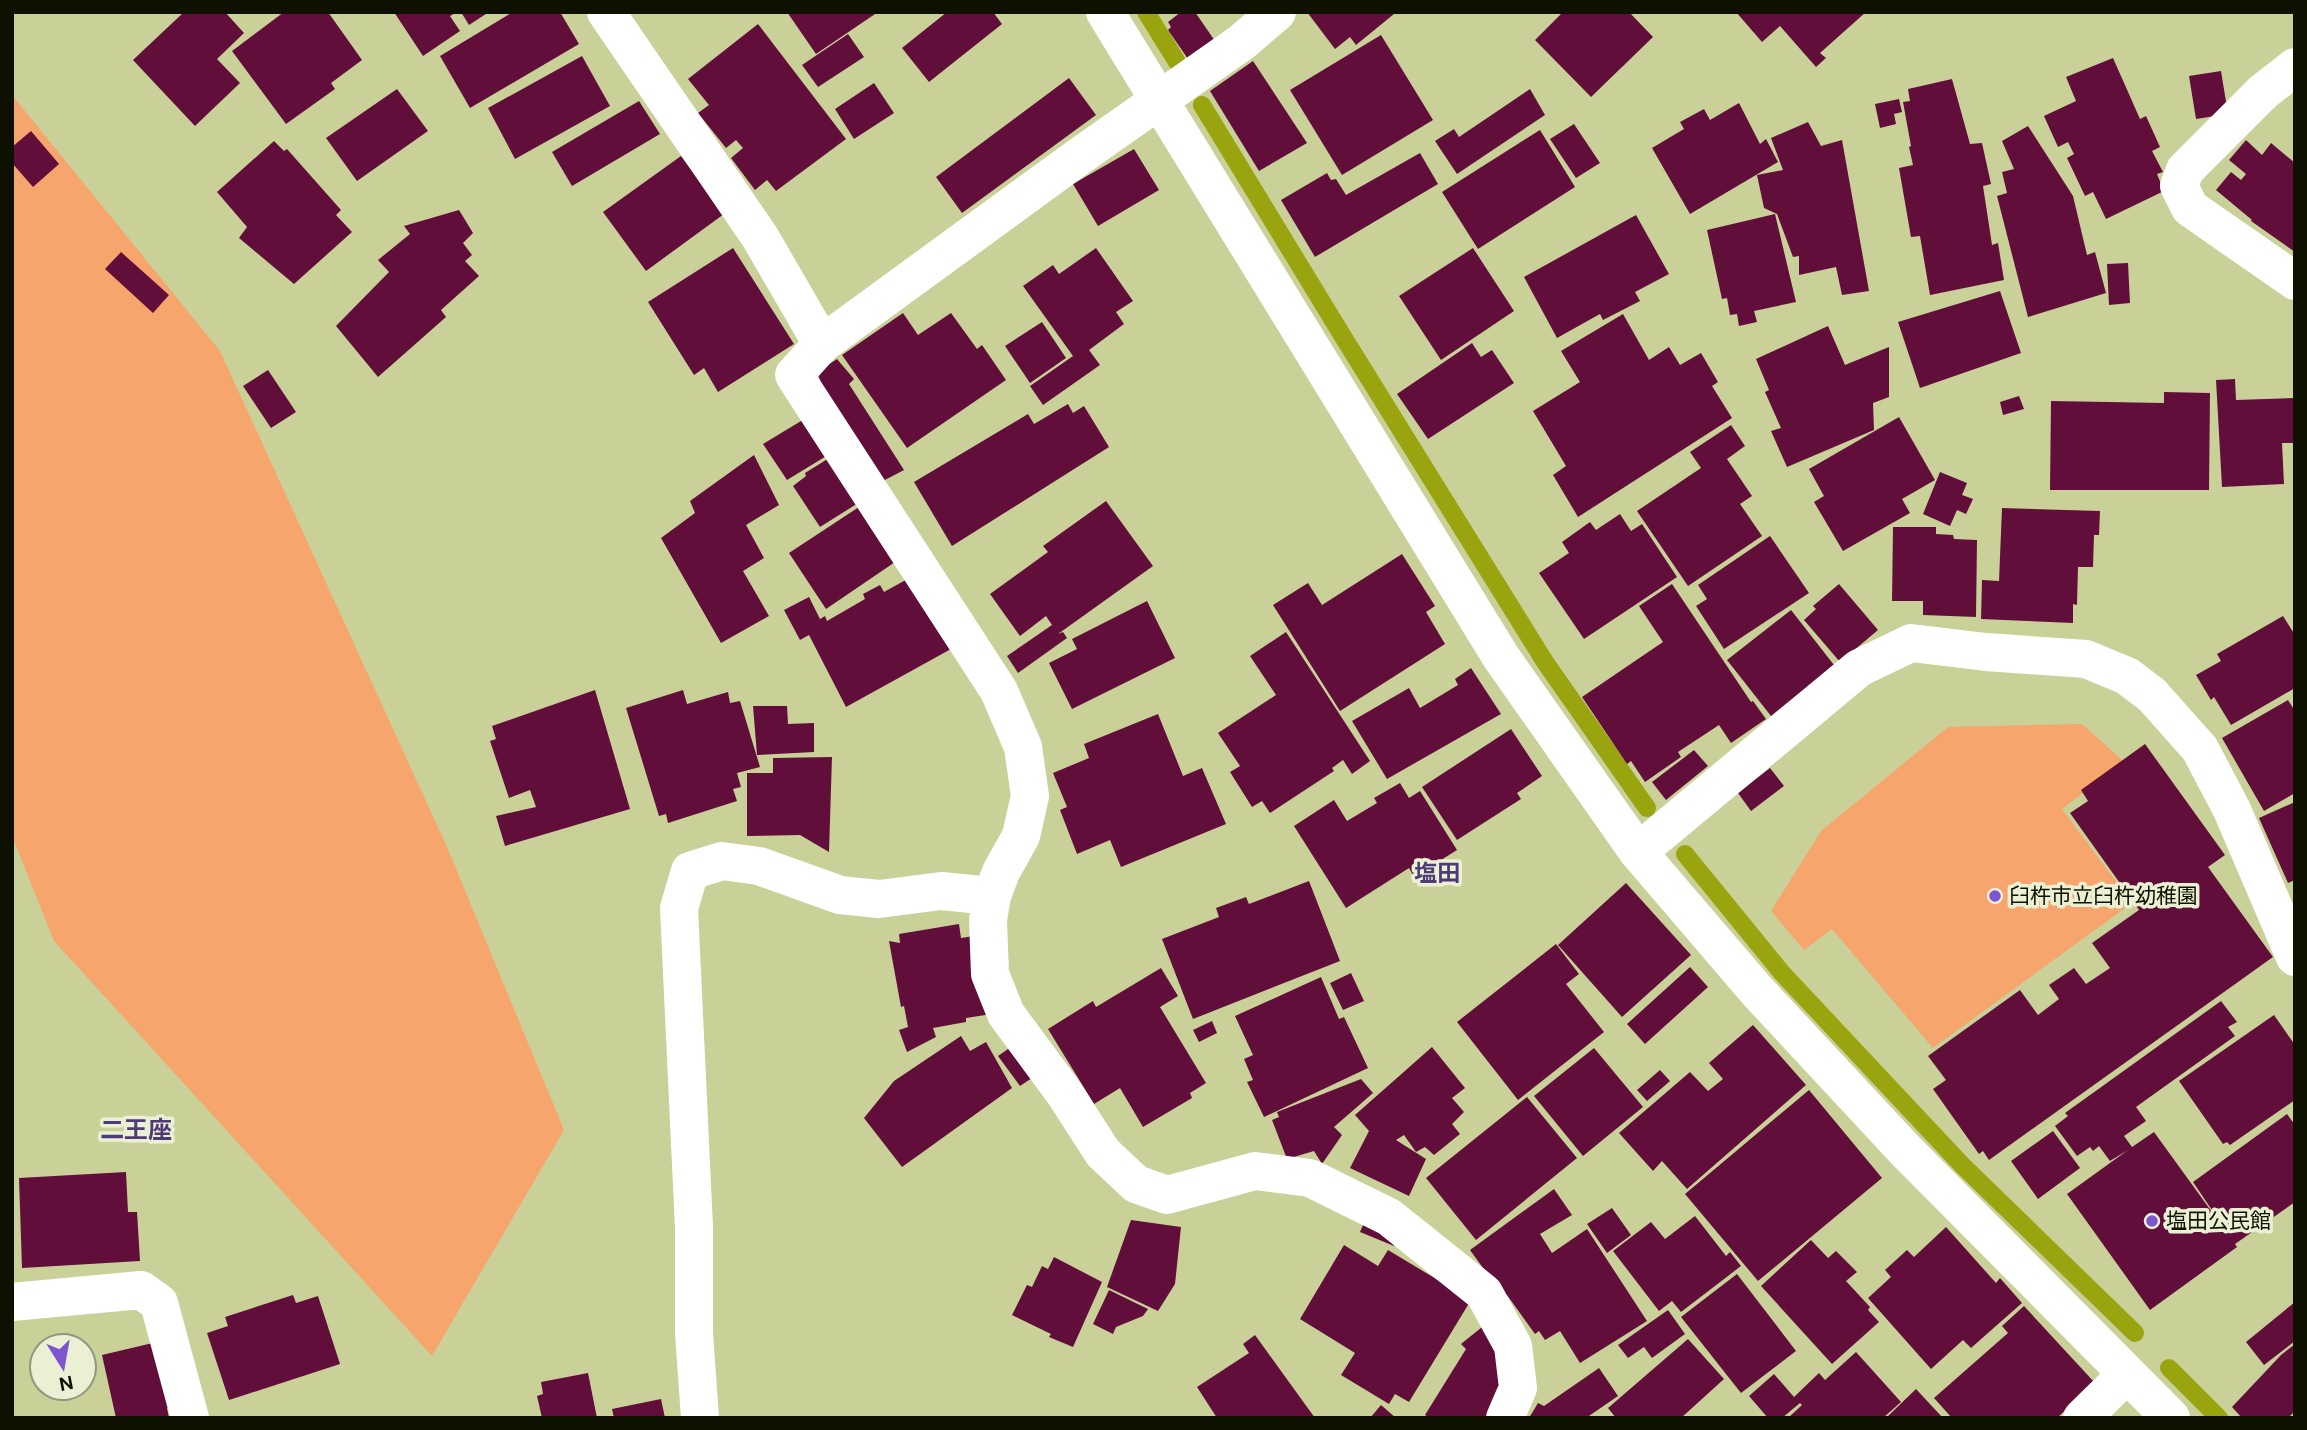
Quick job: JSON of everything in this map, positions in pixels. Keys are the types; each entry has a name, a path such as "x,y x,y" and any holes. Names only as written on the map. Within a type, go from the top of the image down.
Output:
{"street":[{"path":"606,12 760,237 822,344"},
{"path":"1105,12 1501,657 1638,852 1756,991 1886,1130 2171,1418"},
{"path":"1277,12 1242,42 822,344 794,375 999,691 1023,747 1030,796 1021,836 1001,872 992,896 988,920 990,974 1006,1014 1065,1094 1103,1153 1136,1184 1167,1195 1255,1171 1310,1178 1389,1217 1484,1293 1513,1346 1518,1388 1505,1418"},
{"path":"2295,67 2263,92 2185,170 2179,186 2190,208 2295,281"},
{"path":"1638,852 1860,668 1911,643 1986,652 2086,659 2127,676 2152,695 2200,749 2232,810 2292,945"},
{"path":"700,1418 694,1333 694,1228 679,908 690,871 722,861 759,866 839,895 879,899 941,891 992,896"},
{"path":"12,1302 141,1290 159,1303 190,1418"},
{"path":"2082,1418 2127,1374"}],"shaded area":[{"path":"12,95 220,351 447,847 564,1130 432,1356 54,941 12,836"},
{"path":"2082,724 2124,762 2062,809 2132,903 1933,1048 1832,929 1804,950 1771,911 1821,831 1948,727"}],"building":[{"path":"184,12 225,12 244,33 217,59 240,83 195,126 133,60"},
{"path":"284,12 328,12 362,60 331,83 335,89 286,124 232,51"},
{"path":"394,12 457,12 450,16 460,31 423,56"},
{"path":"461,12 489,12 469,25"},
{"path":"513,12 560,12 579,44 470,108 440,56"},
{"path":"787,12 878,12 816,54"},
{"path":"947,12 993,12 1002,24 929,82 902,48"},
{"path":"1181,12 1195,12 1215,41 1188,59 1168,30 1171,27 1168,22"},
{"path":"1307,12 1394,14 1356,45 1350,37 1335,49"},
{"path":"1563,12 1629,12 1653,37 1591,97 1535,40"},
{"path":"1736,12 1866,12 1820,53 1826,58 1816,67 1780,26 1762,42"},
{"path":"758,24 846,139 776,191 767,180 755,190 731,158 743,148 736,140 726,148 698,113 709,105 688,79"},
{"path":"848,34 864,57 818,87 802,65"},
{"path":"1381,35 1433,120 1342,175 1290,90"},
{"path":"582,56 610,106 515,159 488,108"},
{"path":"2113,58 2140,119 2146,116 2160,147 2152,151 2163,172 2157,174 2164,191 2106,219 2093,192 2085,196 2067,158 2074,154 2068,142 2058,147 2044,116 2076,101 2066,77"},
{"path":"1253,61 1307,143 1259,171 1210,91"},
{"path":"2221,71 2228,114 2196,119 2189,76"},
{"path":"1069,78 1096,115 962,213 936,177"},
{"path":"1952,79 1970,144 1982,143 1991,184 1983,186 1992,245 1998,243 2004,280 1930,295 1920,236 1911,237 1899,168 1913,165 1903,102 1910,101 1908,89"},
{"path":"874,83 894,113 854,139 835,109"},
{"path":"397,89 428,131 357,181 326,138"},
{"path":"1530,89 1545,115 1457,174 1435,141 1454,129 1459,137"},
{"path":"1899,99 1902,112 1894,114 1896,124 1880,128 1875,104"},
{"path":"639,101 660,134 572,186 552,152"},
{"path":"1739,103 1760,144 1766,139 1778,162 1690,214 1652,148 1684,129 1680,122 1704,109 1710,120"},
{"path":"1808,122 1821,146 1842,140 1869,291 1842,295 1836,267 1799,275 1799,256 1793,257 1777,214 1764,208 1757,175 1783,170 1771,138"},
{"path":"1574,124 1600,163 1576,178 1550,139"},
{"path":"2028,126 2073,196 2087,255 2095,252 2106,293 2028,317 1997,196 2007,193 2002,172 2014,169 2002,141"},
{"path":"1540,130 1575,187 1478,249 1442,192"},
{"path":"31,131 59,164 33,187 12,163 12,147"},
{"path":"2246,140 2262,155 2271,143 2295,163 2295,252 2251,221 2216,190 2231,172 2241,180 2246,174 2229,160"},
{"path":"274,141 284,151 287,149 341,210 336,215 352,232 294,284 239,238 247,227 217,192"},
{"path":"1134,149 1159,190 1098,226 1073,184"},
{"path":"1420,153 1438,184 1315,257 1281,200 1327,173 1331,180 1336,179 1346,195"},
{"path":"681,156 724,214 646,271 603,212"},
{"path":"459,210 473,233 463,243 472,255 465,261 479,276 441,310 446,317 378,377 336,326 389,272 378,260 410,234 404,226"},
{"path":"1775,214 1796,302 1754,311 1757,322 1739,326 1737,314 1730,315 1727,298 1722,299 1707,230"},
{"path":"1636,215 1669,274 1635,292 1640,301 1603,320 1600,314 1557,338 1524,277"},
{"path":"733,248 794,344 718,392 704,368 694,375 648,302"},
{"path":"1096,248 1133,301 1116,312 1124,324 1089,350 1100,365 1043,405 1030,386 1073,356 1023,286 1053,265 1059,274"},
{"path":"1473,248 1514,311 1441,360 1399,296"},
{"path":"121,252 169,295 153,313 105,269"},
{"path":"2128,263 2130,303 2109,305 2107,264"},
{"path":"2000,291 2021,353 1920,388 1898,322"},
{"path":"903,313 918,335 951,313 977,349 982,345 1006,380 907,448 842,355"},
{"path":"1623,314 1649,360 1669,347 1680,365 1701,353 1718,382 1712,386 1732,418 1578,517 1553,475 1566,466 1533,411 1580,382 1561,351"},
{"path":"1042,322 1066,358 1030,383 1005,346"},
{"path":"1828,326 1845,365 1889,347 1889,397 1873,403 1874,430 1787,467 1771,431 1781,428 1765,392 1769,390 1756,359"},
{"path":"1472,343 1481,357 1492,350 1514,383 1428,439 1397,394"},
{"path":"837,359 854,379 849,384 904,470 883,481 827,399 817,372"},
{"path":"268,370 296,412 271,428 243,386"},
{"path":"2235,379 2236,400 2295,398 2295,443 2282,443 2284,484 2222,487 2216,380"},
{"path":"2164,392 2210,393 2209,490 2050,490 2051,401 2164,403"},
{"path":"2019,396 2024,409 2003,415 2000,402"},
{"path":"1068,404 1073,413 1084,406 1109,447 952,546 914,482 1028,414 1034,424"},
{"path":"1899,417 1935,480 1902,499 1910,513 1843,551 1814,502 1824,496 1809,469"},
{"path":"806,418 828,455 787,480 763,444"},
{"path":"1731,425 1745,446 1727,459 1752,496 1740,504 1762,536 1688,586 1637,511 1701,468 1690,452"},
{"path":"754,455 779,505 746,525 764,558 743,571 769,616 721,643 661,538 695,513 690,501"},
{"path":"834,455 863,500 820,527 793,486 806,476 805,473"},
{"path":"1940,472 1967,483 1962,495 1973,499 1966,514 1957,510 1950,526 1923,514"},
{"path":"1106,501 1153,566 1058,634 1063,632 1067,638 1018,673 1007,656 1052,625 1046,616 1020,636 990,594 1048,552 1043,546"},
{"path":"865,503 901,558 826,609 789,553"},
{"path":"2002,508 2100,511 2099,535 2094,535 2093,567 2078,567 2077,605 2073,604 2073,623 1981,619 1982,580 1999,581"},
{"path":"1620,514 1631,531 1642,524 1677,577 1584,639 1539,573 1569,553 1562,542 1590,522 1596,530"},
{"path":"1893,527 1936,527 1936,534 1953,535 1954,539 1977,540 1976,617 1923,615 1923,601 1892,601"},
{"path":"1770,536 1809,593 1724,649 1696,606 1707,599 1698,585"},
{"path":"1402,554 1435,606 1426,612 1445,644 1340,711 1273,605 1308,583 1322,605"},
{"path":"911,577 951,649 846,707 809,635 800,640 784,610 809,597 820,619 825,616 827,621 865,599 863,594 880,585 884,592"},
{"path":"1672,584 1751,702 1753,701 1766,719 1731,743 1719,725 1678,752 1681,757 1645,782 1631,761 1627,764 1582,697 1663,642 1639,606"},
{"path":"1839,584 1878,630 1840,662 1804,620 1816,609 1813,606"},
{"path":"1147,601 1175,658 1072,709 1049,663 1077,649 1072,639"},
{"path":"1791,610 1834,665 1771,716 1727,660"},
{"path":"2283,616 2295,635 2295,688 2231,725 2214,697 2211,700 2196,675 2221,661 2217,654"},
{"path":"1286,632 1370,761 1352,774 1343,760 1332,768 1334,771 1270,813 1262,801 1252,807 1230,772 1240,766 1218,733 1276,695 1250,656"},
{"path":"1471,668 1501,714 1387,779 1352,721 1409,688 1420,708 1458,685 1455,679"},
{"path":"595,690 630,809 505,846 496,816 536,807 530,790 509,798 490,741 496,739 492,726"},
{"path":"683,690 687,704 728,692 730,703 740,701 760,767 737,773 741,787 733,789 737,801 668,823 666,814 659,816 626,708"},
{"path":"2288,700 2295,711 2295,793 2264,811 2222,738"},
{"path":"753,706 787,706 788,724 814,723 814,752 757,755"},
{"path":"1158,714 1183,776 1202,768 1226,824 1121,867 1110,840 1077,854 1060,810 1067,807 1053,773 1089,758 1084,744"},
{"path":"1511,729 1542,776 1517,793 1521,799 1457,840 1422,787"},
{"path":"2145,744 2225,855 2208,867 2273,957 1989,1160 1983,1151 1979,1154 1933,1089 1946,1080 1928,1056 2020,990 2038,1015 2059,999 2049,985 2074,968 2086,984 2110,968 2092,943 2139,910 2070,813 2088,801 2081,790"},
{"path":"1694,750 1708,766 1666,800 1652,782"},
{"path":"832,757 829,852 800,835 747,836 747,773 773,773 773,758"},
{"path":"1770,768 1784,786 1751,811 1738,793"},
{"path":"1400,783 1409,798 1420,791 1457,850 1414,877 1409,868 1346,908 1294,826 1334,800 1347,821 1377,803 1374,798"},
{"path":"2295,802 2295,880 2288,883 2259,818"},
{"path":"1309,881 1340,961 1193,1019 1162,939 1219,917 1216,908 1246,897 1249,904"},
{"path":"1626,883 1691,955 1622,1017 1558,945"},
{"path":"959,924 961,938 981,935 992,1014 966,1018 966,1022 933,1028 936,1037 907,1052 899,1030 908,1027 904,1006 901,1007 889,941 900,943 899,934"},
{"path":"1556,944 1579,974 1566,984 1604,1032 1518,1100 1457,1022"},
{"path":"1690,967 1708,987 1645,1044 1627,1024"},
{"path":"1161,968 1178,996 1160,1007 1206,1083 1190,1093 1192,1098 1143,1127 1120,1088 1094,1104 1048,1029 1093,1001 1096,1007"},
{"path":"1351,973 1364,1001 1343,1010 1330,983"},
{"path":"1321,977 1339,1019 1344,1017 1368,1068 1264,1117 1247,1082 1253,1080 1244,1059 1253,1055 1235,1016"},
{"path":"2221,1001 2237,1022 2228,1027 2235,1036 2136,1107 2146,1121 2124,1136 2132,1147 2154,1132 2230,1237 2193,1182 2287,1114 2295,1125 2295,1202 2235,1244 2237,1247 2150,1310 2067,1194 2128,1150 2110,1161 2099,1146 2093,1151 2090,1147 2077,1156 2055,1126 2068,1116 2065,1113"},
{"path":"2274,1015 2295,1045 2295,1100 2230,1145 2227,1142 2223,1144 2179,1081"},
{"path":"1212,1021 1217,1033 1199,1042 1193,1030"},
{"path":"1753,1025 1806,1085 1687,1189 1662,1161 1653,1171 1619,1133 1690,1072 1708,1091 1723,1079 1709,1063"},
{"path":"961,1036 970,1051 986,1042 1012,1088 902,1167 864,1118 894,1081"},
{"path":"1018,1042 1038,1074 1020,1086 998,1056"},
{"path":"1432,1047 1465,1088 1452,1098 1464,1112 1452,1124 1460,1134 1434,1155 1425,1147 1416,1152 1404,1135 1396,1140 1426,1159 1409,1196 1350,1168 1369,1131 1355,1115"},
{"path":"1594,1048 1643,1107 1583,1156 1534,1096"},
{"path":"1660,1070 1670,1081 1647,1101 1637,1090"},
{"path":"1361,1079 1373,1093 1334,1127 1342,1135 1322,1164 1314,1151 1287,1159 1272,1120 1279,1117 1277,1112"},
{"path":"1809,1090 1882,1178 1758,1281 1685,1194"},
{"path":"1527,1097 1577,1158 1476,1240 1426,1178"},
{"path":"2053,1131 2080,1168 2038,1199 2011,1161"},
{"path":"126,1172 128,1212 137,1212 140,1261 22,1268 19,1178"},
{"path":"1554,1189 1572,1215 1540,1234 1552,1253 1587,1229 1647,1321 1580,1363 1560,1331 1545,1340 1539,1331 1535,1334 1470,1250"},
{"path":"1612,1208 1631,1235 1607,1253 1587,1224"},
{"path":"1367,1216 1401,1231 1394,1246 1360,1232"},
{"path":"1695,1216 1726,1256 1730,1252 1741,1266 1681,1312 1672,1301 1659,1311 1613,1251 1651,1222 1665,1239"},
{"path":"1131,1220 1181,1227 1175,1284 1158,1311 1107,1287"},
{"path":"1946,1227 1996,1283 2000,1278 2022,1303 1971,1348 1963,1340 1931,1369 1868,1298 1891,1277 1885,1270 1907,1250 1914,1257"},
{"path":"1811,1240 1828,1258 1836,1251 1857,1272 1846,1281 1870,1307 1868,1310 1879,1322 1832,1364 1761,1286"},
{"path":"1344,1245 1378,1266 1388,1250 1471,1300 1409,1402 1395,1394 1389,1404 1341,1375 1355,1353 1300,1319"},
{"path":"1054,1257 1102,1282 1073,1347 1049,1337 1051,1334 1012,1315 1027,1285 1032,1287 1042,1266 1048,1269"},
{"path":"1737,1274 1796,1351 1741,1393 1681,1317"},
{"path":"1109,1290 1148,1309 1143,1316 1116,1327 1113,1334 1093,1324"},
{"path":"293,1295 296,1303 318,1296 340,1364 229,1400 207,1333 228,1326 225,1317"},
{"path":"2295,1302 2295,1341 2264,1365 2246,1342"},
{"path":"2024,1306 2095,1383 2057,1418 1952,1418 1934,1398 2008,1333 2002,1326"},
{"path":"1668,1310 1685,1334 1652,1358 1644,1347 1628,1358 1618,1345"},
{"path":"1487,1323 1513,1380 1498,1418 1430,1418 1425,1415 1466,1349 1461,1344"},
{"path":"1255,1335 1315,1418 1217,1418 1197,1387 1249,1353 1243,1344"},
{"path":"1688,1339 1724,1379 1681,1418 1616,1418 1608,1408"},
{"path":"157,1342 173,1406 167,1408 169,1418 116,1418 102,1355"},
{"path":"2295,1344 2295,1411 2288,1418 2242,1418 2232,1407 2281,1355"},
{"path":"1856,1352 1901,1402 1883,1418 1788,1418 1802,1405 1800,1403 1782,1418 1768,1418 1749,1396 1774,1374 1794,1397 1819,1373 1825,1380"},
{"path":"1599,1368 1618,1396 1586,1418 1529,1418 1538,1403 1544,1406"},
{"path":"588,1373 597,1418 542,1418 537,1396 543,1394 541,1382"},
{"path":"1916,1389 1943,1418 1886,1418"},
{"path":"661,1399 665,1418 614,1418 612,1409"},
{"path":"1381,1405 1396,1418 1370,1418"}],"waterway":[{"path":"1146,12 1177,62"},
{"path":"1202,105 1545,662 1647,808"},
{"path":"1685,854 1782,973 1962,1165 2135,1333"},
{"path":"2169,1368 2219,1418"}],"place":[{"name":"臼杵市立臼杵幼稚園","path":"1995,896"},
{"name":"塩田公民館","path":"2152,1221"}],"district":[{"name":"塩田","path":"1437,873"},
{"name":"二王座","path":"136,1130"}]}
